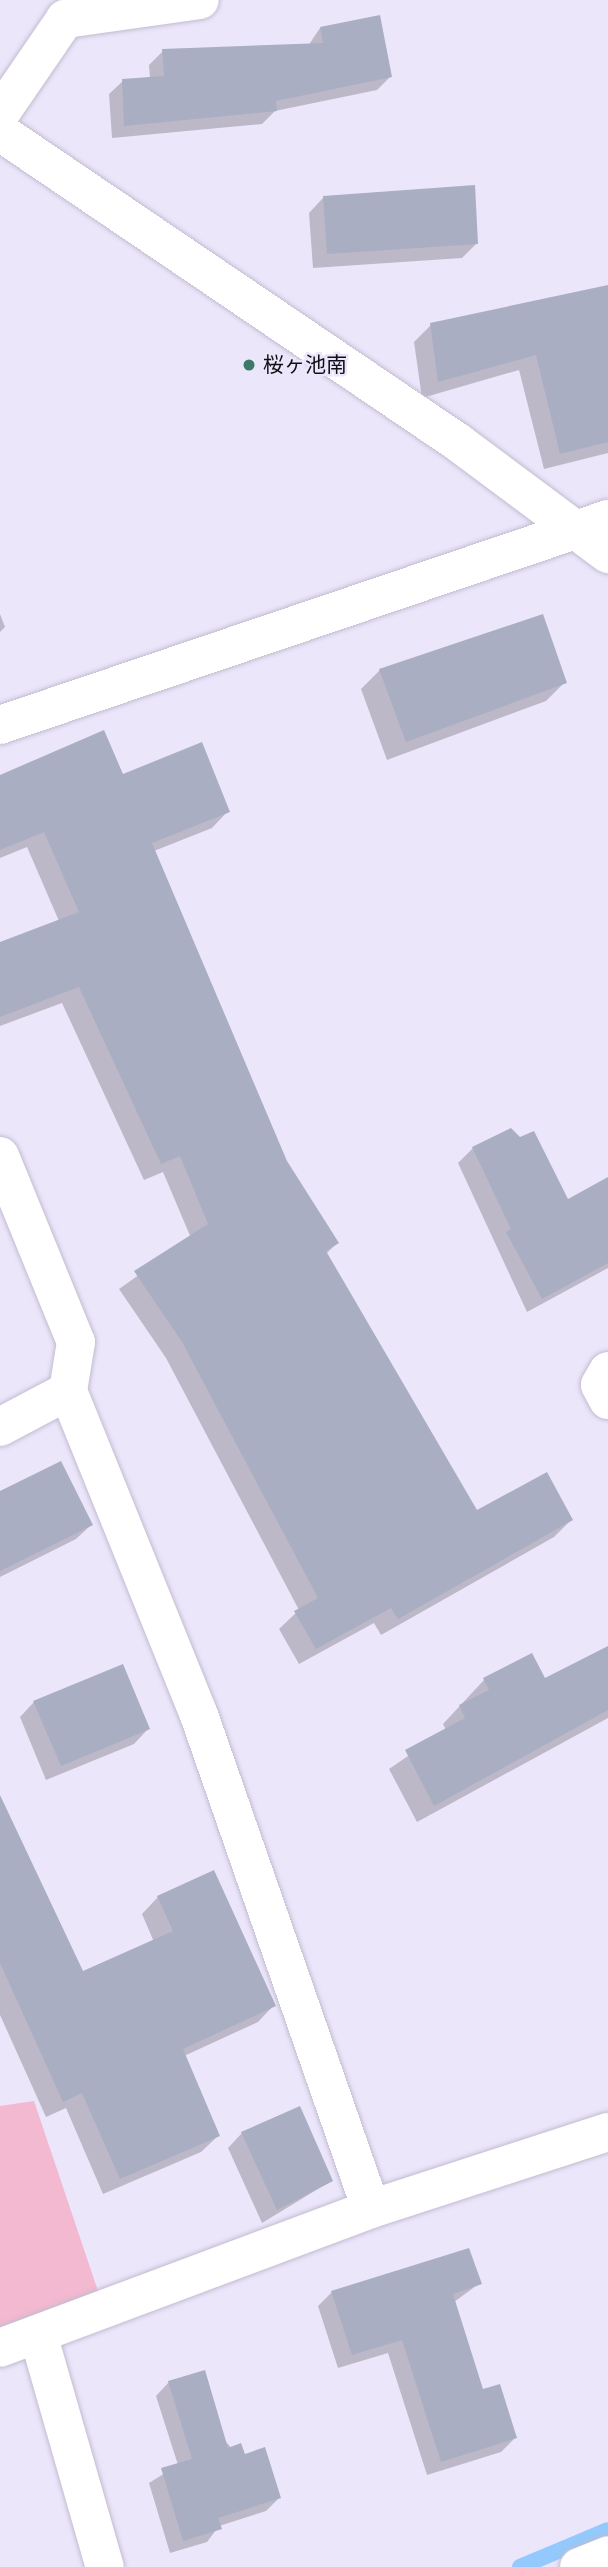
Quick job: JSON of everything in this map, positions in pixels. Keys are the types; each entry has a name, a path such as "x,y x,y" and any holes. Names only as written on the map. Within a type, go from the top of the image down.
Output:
{"street":[{"path":"0,114 65,19 200,0"},
{"path":"0,132 458,443 591,524 608,554"},
{"path":"0,725 591,524"},
{"path":"0,1156 76,1342 68,1391 198,1715 371,2209"},
{"path":"608,1371 600,1385 608,1401"},
{"path":"0,1427 68,1391"},
{"path":"0,2348 371,2209 608,2132"},
{"path":"38,2334 105,2567"},
{"path":"579,2567 608,2555"}],"shaded area":[{"path":"34,2101 100,2297 0,2332 0,2106"}],"building":[{"path":"380,15 392,77 276,101 277,111 124,126 122,79 164,76 162,49 323,43 320,27"},
{"path":"475,185 478,244 327,254 323,196"},
{"path":"608,285 608,442 560,454 536,355 438,382 430,323"},
{"path":"543,614 567,683 406,742 379,669"},
{"path":"104,730 123,774 202,742 230,812 152,843 287,1161 339,1243 326,1251 477,1510 547,1472 573,1520 398,1619 391,1608 316,1649 294,1611 318,1598 182,1342 134,1271 208,1224 180,1156 161,1164 79,987 0,1017 0,942 79,912 44,832 0,850 0,775"},
{"path":"511,1128 520,1137 534,1131 568,1199 608,1177 608,1263 542,1299 506,1232 511,1229 472,1147"},
{"path":"61,1461 93,1525 0,1571 0,1491"},
{"path":"608,1646 608,1710 434,1806 405,1750 465,1718 459,1705 489,1690 483,1678 532,1653 545,1678"},
{"path":"123,1664 150,1729 61,1766 33,1701"},
{"path":"0,1795 83,1971 173,1931 157,1896 214,1870 276,2006 183,2049 220,2136 120,2179 82,2093 63,2102 0,1963"},
{"path":"300,2106 333,2181 277,2210 241,2132"},
{"path":"469,2248 482,2284 453,2294 483,2389 500,2384 517,2438 441,2462 402,2340 352,2355 331,2291"},
{"path":"205,2370 228,2448 241,2443 245,2454 265,2447 281,2498 218,2518 222,2529 183,2541 161,2468 192,2459 168,2381"}],"waterway":[{"path":"520,2567 608,2530"}],"place":[{"name":"桜ヶ池南","path":"249,365"}]}
